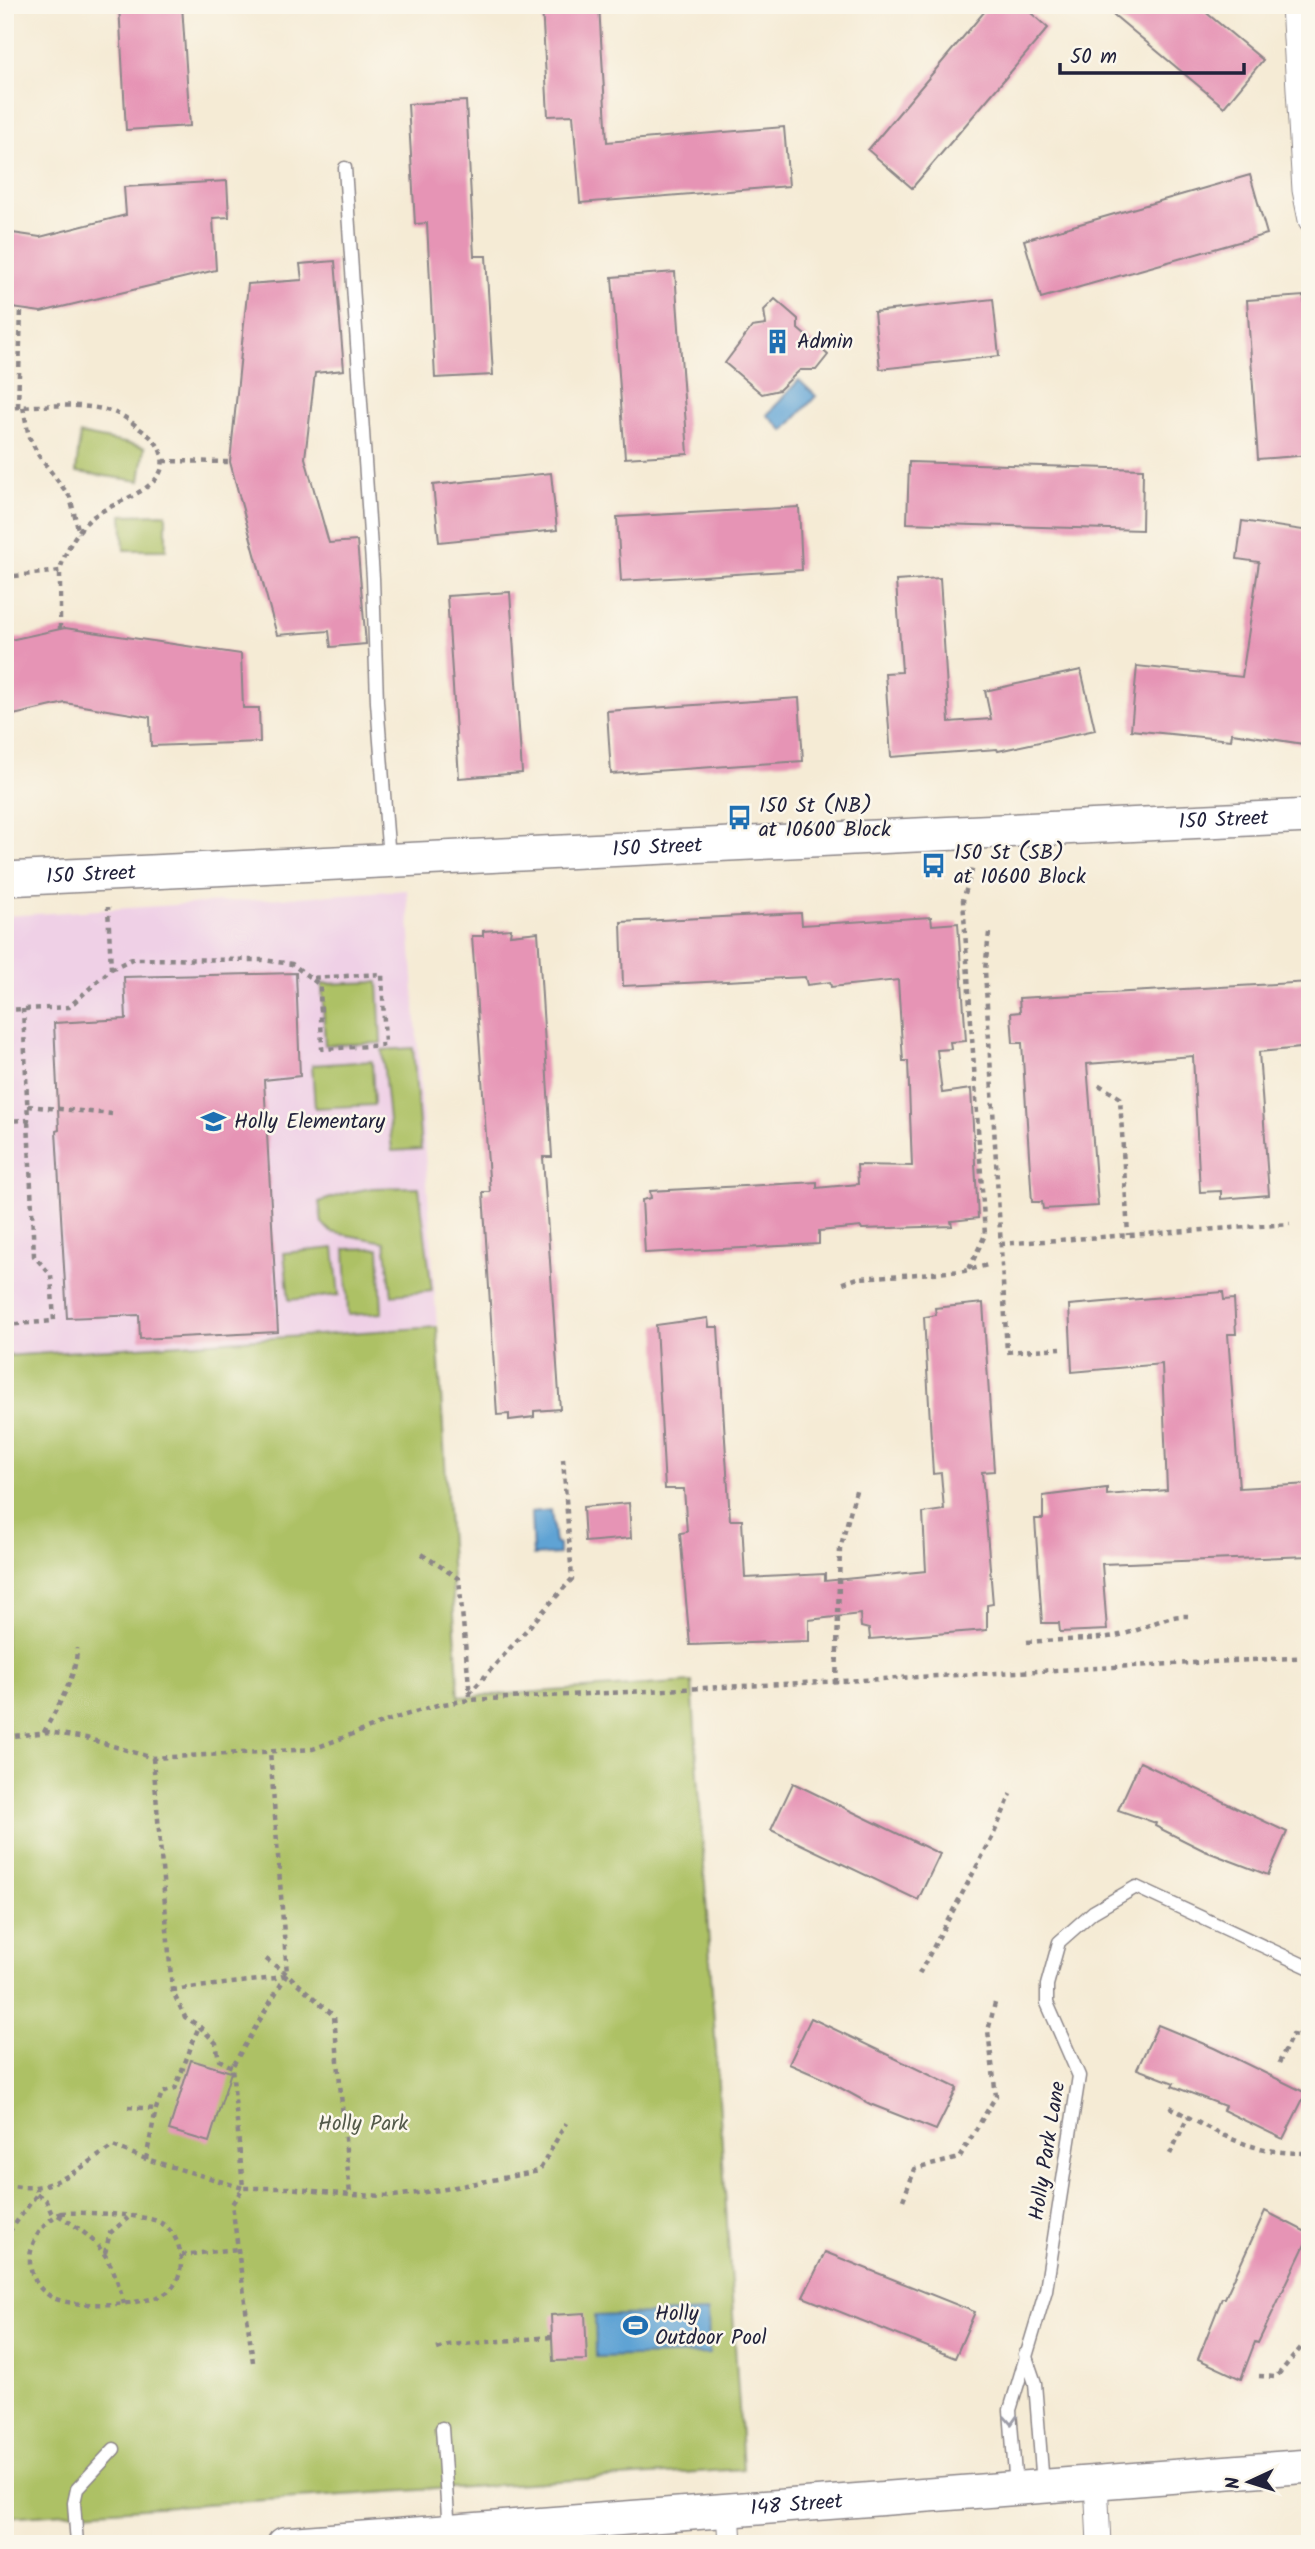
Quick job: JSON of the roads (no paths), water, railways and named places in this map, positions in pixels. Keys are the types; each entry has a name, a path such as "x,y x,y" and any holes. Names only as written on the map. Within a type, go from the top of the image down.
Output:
{"main road":[{"name":"150 Street","path":"5,879 1310,816"},
{"name":"148 Street","path":"284,2544 354,2541 449,2531 1310,2466"}],"street":[{"path":"1293,5 1304,190 1310,220"},
{"path":"1096,2481 1099,2544"},
{"path":"728,2511 730,2544"}],"lane":[{"path":"345,168 389,860"},
{"name":"Holly Park Lane","path":"1029,2487 1010,2410 1046,2290 1079,2076 1047,2003 1047,1985 1059,1942 1093,1912 1136,1886 1310,1968"},
{"path":"1025,2354 1035,2382 1029,2487"},
{"path":"442,2428 449,2531"},
{"path":"77,2544 74,2503 77,2489 114,2449"}],"water":[{"path":"799,380 816,396 784,431 767,415"},
{"path":"551,1510 559,1554 533,1556 531,1512"},
{"path":"708,2312 709,2354 596,2357 595,2316"}],"place":[{"name":"Admin","path":"777,342"},
{"name":"150 St (NB) at 10600 Block","path":"739,818"},
{"name":"150 St (SB) at 10600 Block","path":"934,865"},
{"name":"Holly Elementary","path":"214,1122"},
{"name":"Holly Outdoor Pool","path":"635,2326"}],"park label":[{"name":"Holly Park","path":"363,2124"}]}
